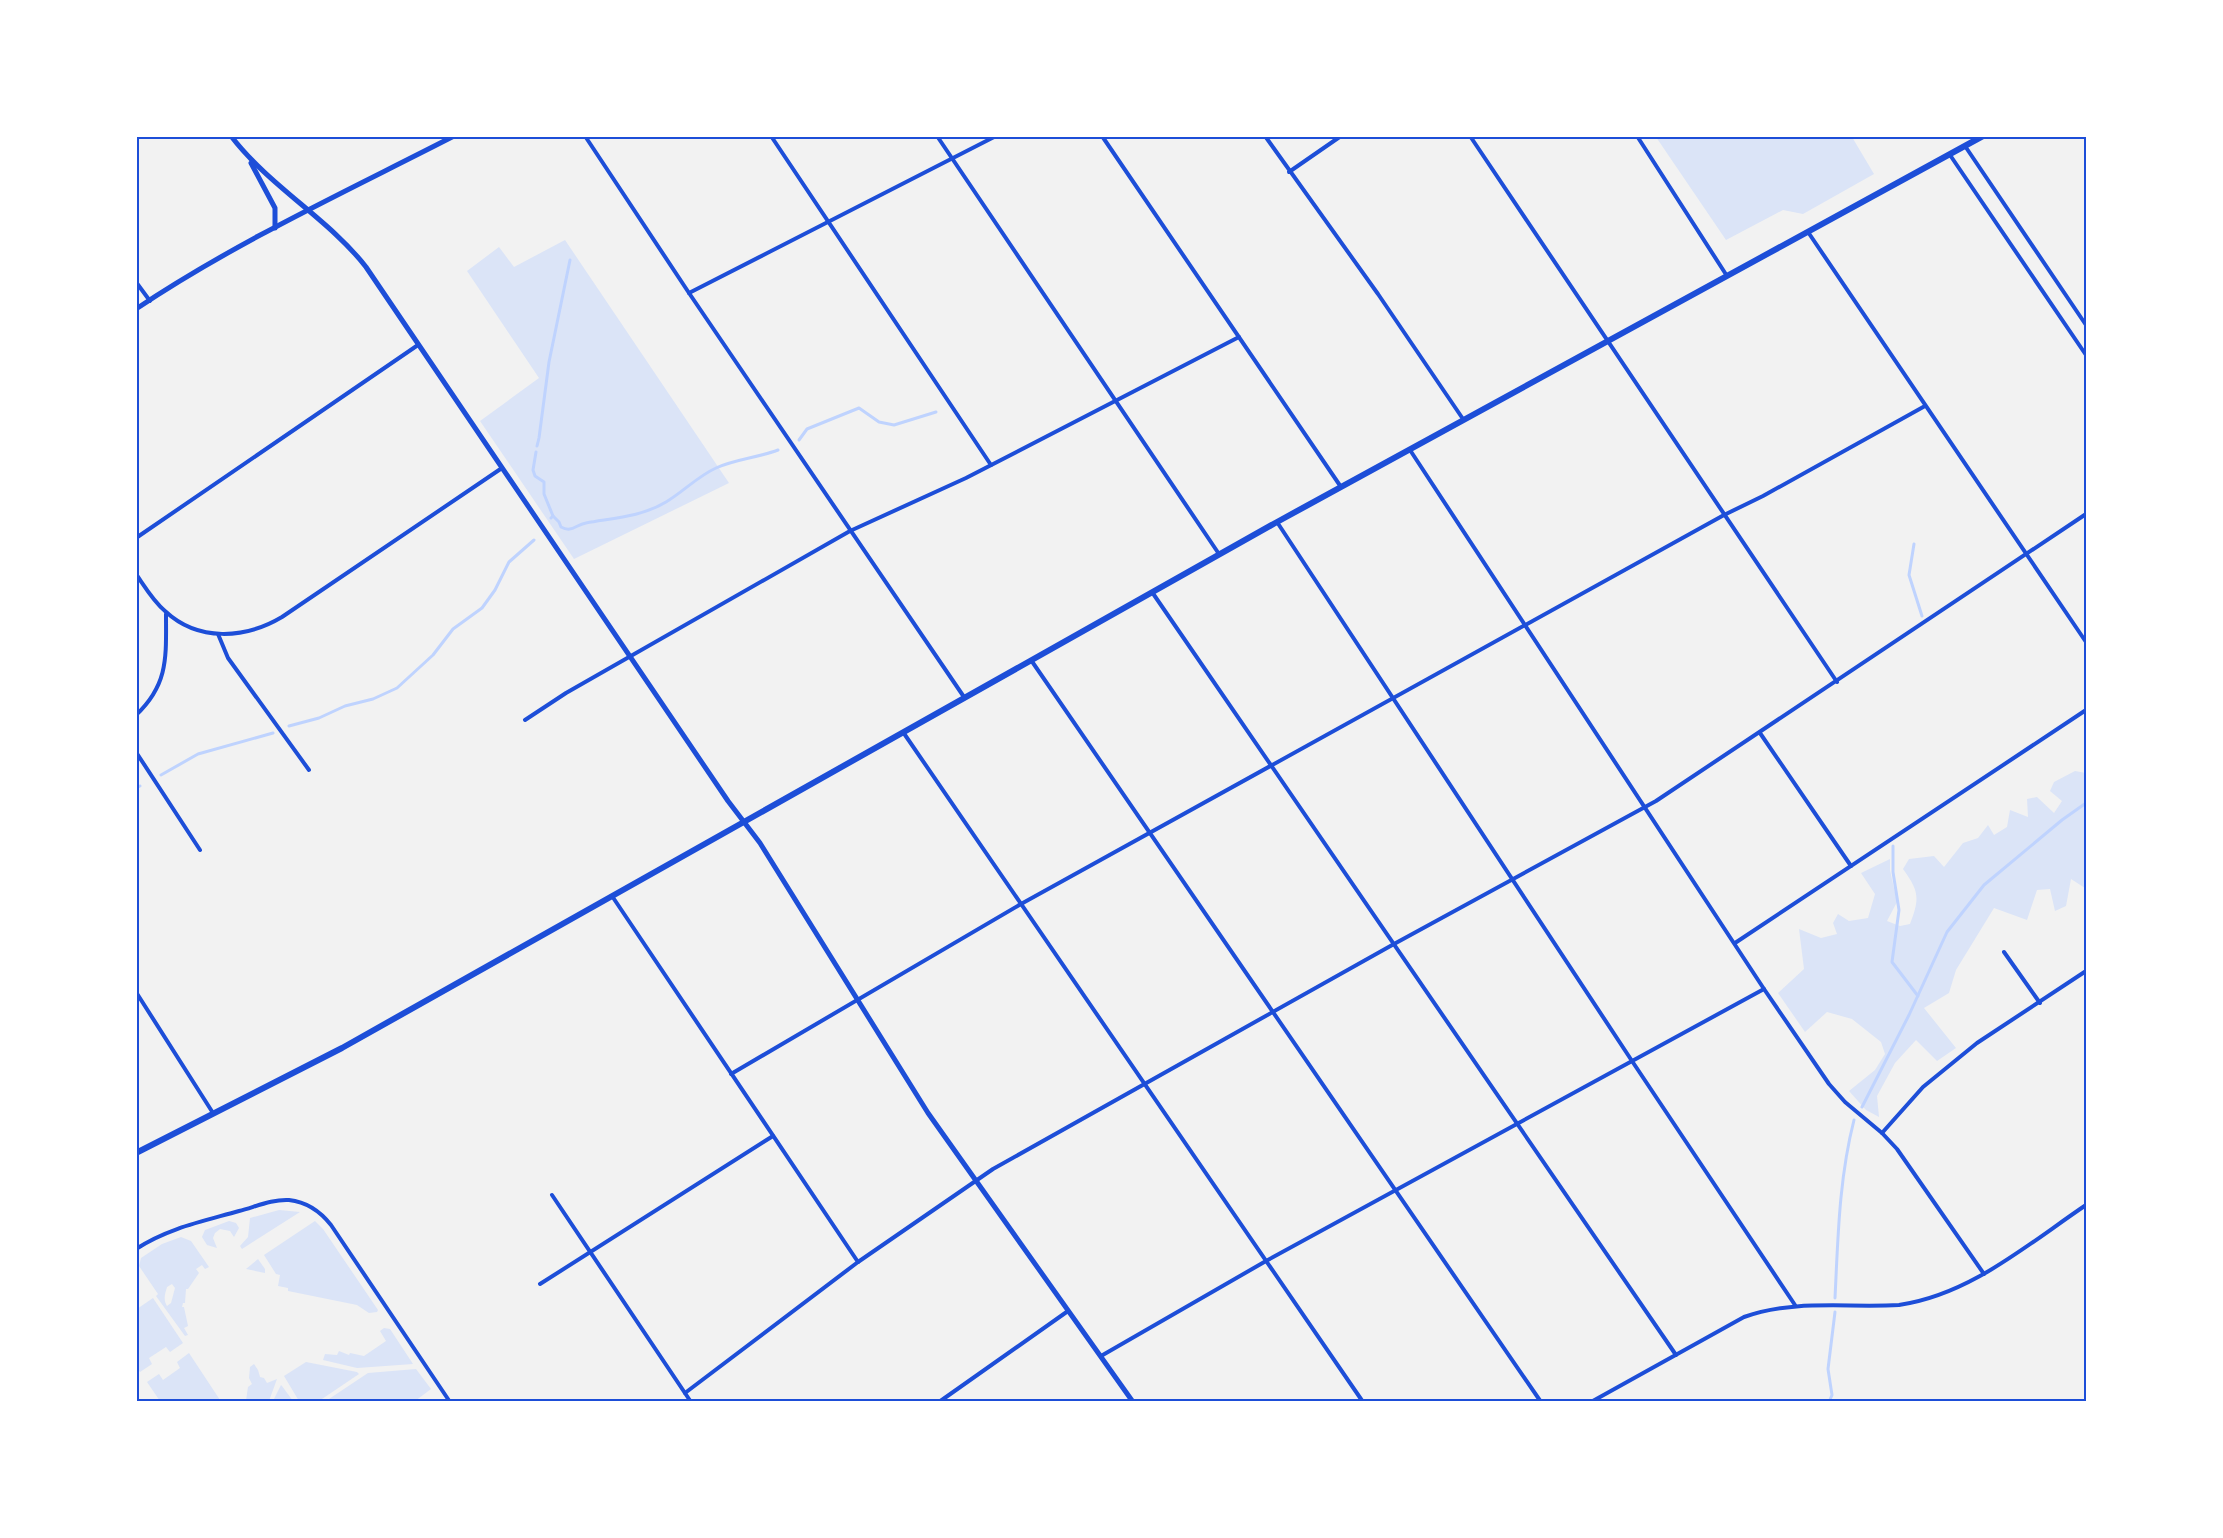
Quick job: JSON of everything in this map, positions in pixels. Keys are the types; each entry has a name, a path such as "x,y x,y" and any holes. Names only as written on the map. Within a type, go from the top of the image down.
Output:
{"main road":[{"path":"136,1154 336,1051 1152,591 1983,136"}],"street":[{"path":"231,136 248,156 362,262 760,843 928,1113 1134,1401"},
{"path":"136,309 205,266 454,136"},
{"path":"585,136 688,293 964,698"},
{"path":"771,136 991,465"},
{"path":"937,136 1219,554"},
{"path":"688,293 996,136"},
{"path":"1102,136 1341,487"},
{"path":"1265,136 1378,294 1463,419"},
{"path":"1289,172 1341,136"},
{"path":"1470,136 1837,682"},
{"path":"1637,136 1727,276"},
{"path":"1965,146 2086,325"},
{"path":"1950,155 2086,355"},
{"path":"248,156 273,201 276,212 275,228"},
{"path":"1808,232 2086,642"},
{"path":"136,282 150,300"},
{"path":"525,720 566,693 850,531 991,465 1239,337"},
{"path":"136,538 418,345"},
{"path":"730,1074 1021,904 1925,406"},
{"path":"1409,449 1644,808 1837,1095 1882,1133 1902,1155 1984,1274"},
{"path":"136,574 166,613 187,625 218,634 238,634 268,625 502,468"},
{"path":"685,1393 858,1262 975,1181 1272,1012 1644,808 1837,682 2086,514"},
{"path":"1277,522 1795,1305"},
{"path":"1152,591 1676,1355"},
{"path":"136,715 155,693 164,671 166,613"},
{"path":"218,634 228,658 309,770"},
{"path":"1031,660 1541,1401"},
{"path":"1734,943 2086,710"},
{"path":"902,732 1363,1401"},
{"path":"1760,733 1851,866"},
{"path":"136,752 200,849"},
{"path":"612,896 858,1262"},
{"path":"2004,952 2040,1002"},
{"path":"1882,1133 1923,1088 1977,1043 2086,971"},
{"path":"1101,1356 1266,1261 1764,989"},
{"path":"136,993 214,1115"},
{"path":"540,1284 773,1136"},
{"path":"552,1195 691,1401"},
{"path":"136,1249 170,1231 269,1203 291,1201 310,1207 323,1215 331,1225 450,1401"},
{"path":"1591,1401 1744,1317 1763,1310 1795,1305 1874,1307 1913,1303 1952,1291 1984,1274 2086,1205"},
{"path":"939,1401 1068,1310"}],"shaded area":[{"path":"1656,137 1852,137 1874,174 1803,214 1783,210 1726,240"},
{"path":"565,240 729,483 574,559 480,421 539,378 467,271 499,247 514,267"},
{"path":"2075,771 2086,773 2086,893 2085,888 2071,879 2066,906 2055,911 2050,889 2037,890 2027,920 1994,908 1956,970 1949,993 1924,1008 1956,1048 1937,1061 1916,1040 1895,1063 1877,1096 1879,1117 1866,1110 1849,1091 1875,1070 1885,1054 1881,1042 1852,1019 1827,1012 1805,1032 1778,993 1804,969 1799,929 1821,938 1837,934 1833,923 1838,914 1849,921 1868,918 1875,894 1861,873 1890,859 1897,902 1887,921 1900,926 1910,924 1916,895 1903,869 1909,859 1934,856 1944,867 1963,843 1978,838 1988,825 1994,835 2007,827 2010,810 2028,817 2027,799 2037,797 2054,813 2062,801 2050,791 2054,782"},
{"path":"279,1210 300,1212 242,1249 240,1246 248,1237 250,1218"},
{"path":"229,1221 236,1223 239,1228 234,1237 230,1231 220,1229 213,1238 217,1248 207,1245 202,1237 205,1230"},
{"path":"315,1221 323,1229 378,1310 377,1312 369,1313 357,1305 288,1291 288,1288 278,1286 280,1275 276,1274 264,1255"},
{"path":"181,1237 191,1241 209,1267 205,1269 202,1265 196,1269 199,1273 186,1289 185,1303 182,1307 184,1307 188,1326 184,1328 188,1335 185,1336 156,1296 158,1294 139,1266 141,1258 162,1244","holes":["172,1284 175,1288 171,1303 167,1306 165,1299 167,1287"]},
{"path":"258,1259 265,1269 265,1273 246,1269"},
{"path":"153,1298 183,1343 170,1352 166,1347 149,1358 152,1364 140,1372 136,1368 137,1309"},
{"path":"384,1328 390,1329 413,1364 357,1368 323,1360 325,1354 337,1355 339,1351 349,1355 350,1353 364,1356 386,1341 380,1331"},
{"path":"189,1353 220,1400 217,1402 160,1401 147,1382 159,1374 163,1380 180,1368 177,1362"},
{"path":"306,1362 359,1374 319,1401 299,1401 284,1376"},
{"path":"254,1364 260,1377 264,1378 267,1383 277,1379 269,1401 246,1401 248,1387 252,1384 249,1378 250,1367"},
{"path":"416,1369 431,1389 415,1401 326,1401 368,1373"},
{"path":"282,1386 293,1401 273,1401"}],"waterway":[{"path":"537,446 549,362 570,260"},
{"path":"799,440 807,429 859,408 879,422 894,425 936,412"},
{"path":"553,516 561,527 568,529 586,523 637,514 666,502 716,468 778,450"},
{"path":"536,452 533,470 535,476 544,482 544,494 553,516 551,518"},
{"path":"289,726 319,718 345,706 373,699 397,688 433,655 453,629 482,608 495,590 509,562 534,540"},
{"path":"1914,544 1909,575 1922,616"},
{"path":"161,775 198,754 273,733"},
{"path":"136,788 140,786"},
{"path":"1862,1107 1909,1015 1947,932 1984,885 2086,803"},
{"path":"1893,846 1893,872 1899,910 1892,962 1918,996"},
{"path":"1835,1298 1842,1186 1854,1120"},
{"path":"1829,1402 1832,1395 1828,1369 1835,1312"}]}
